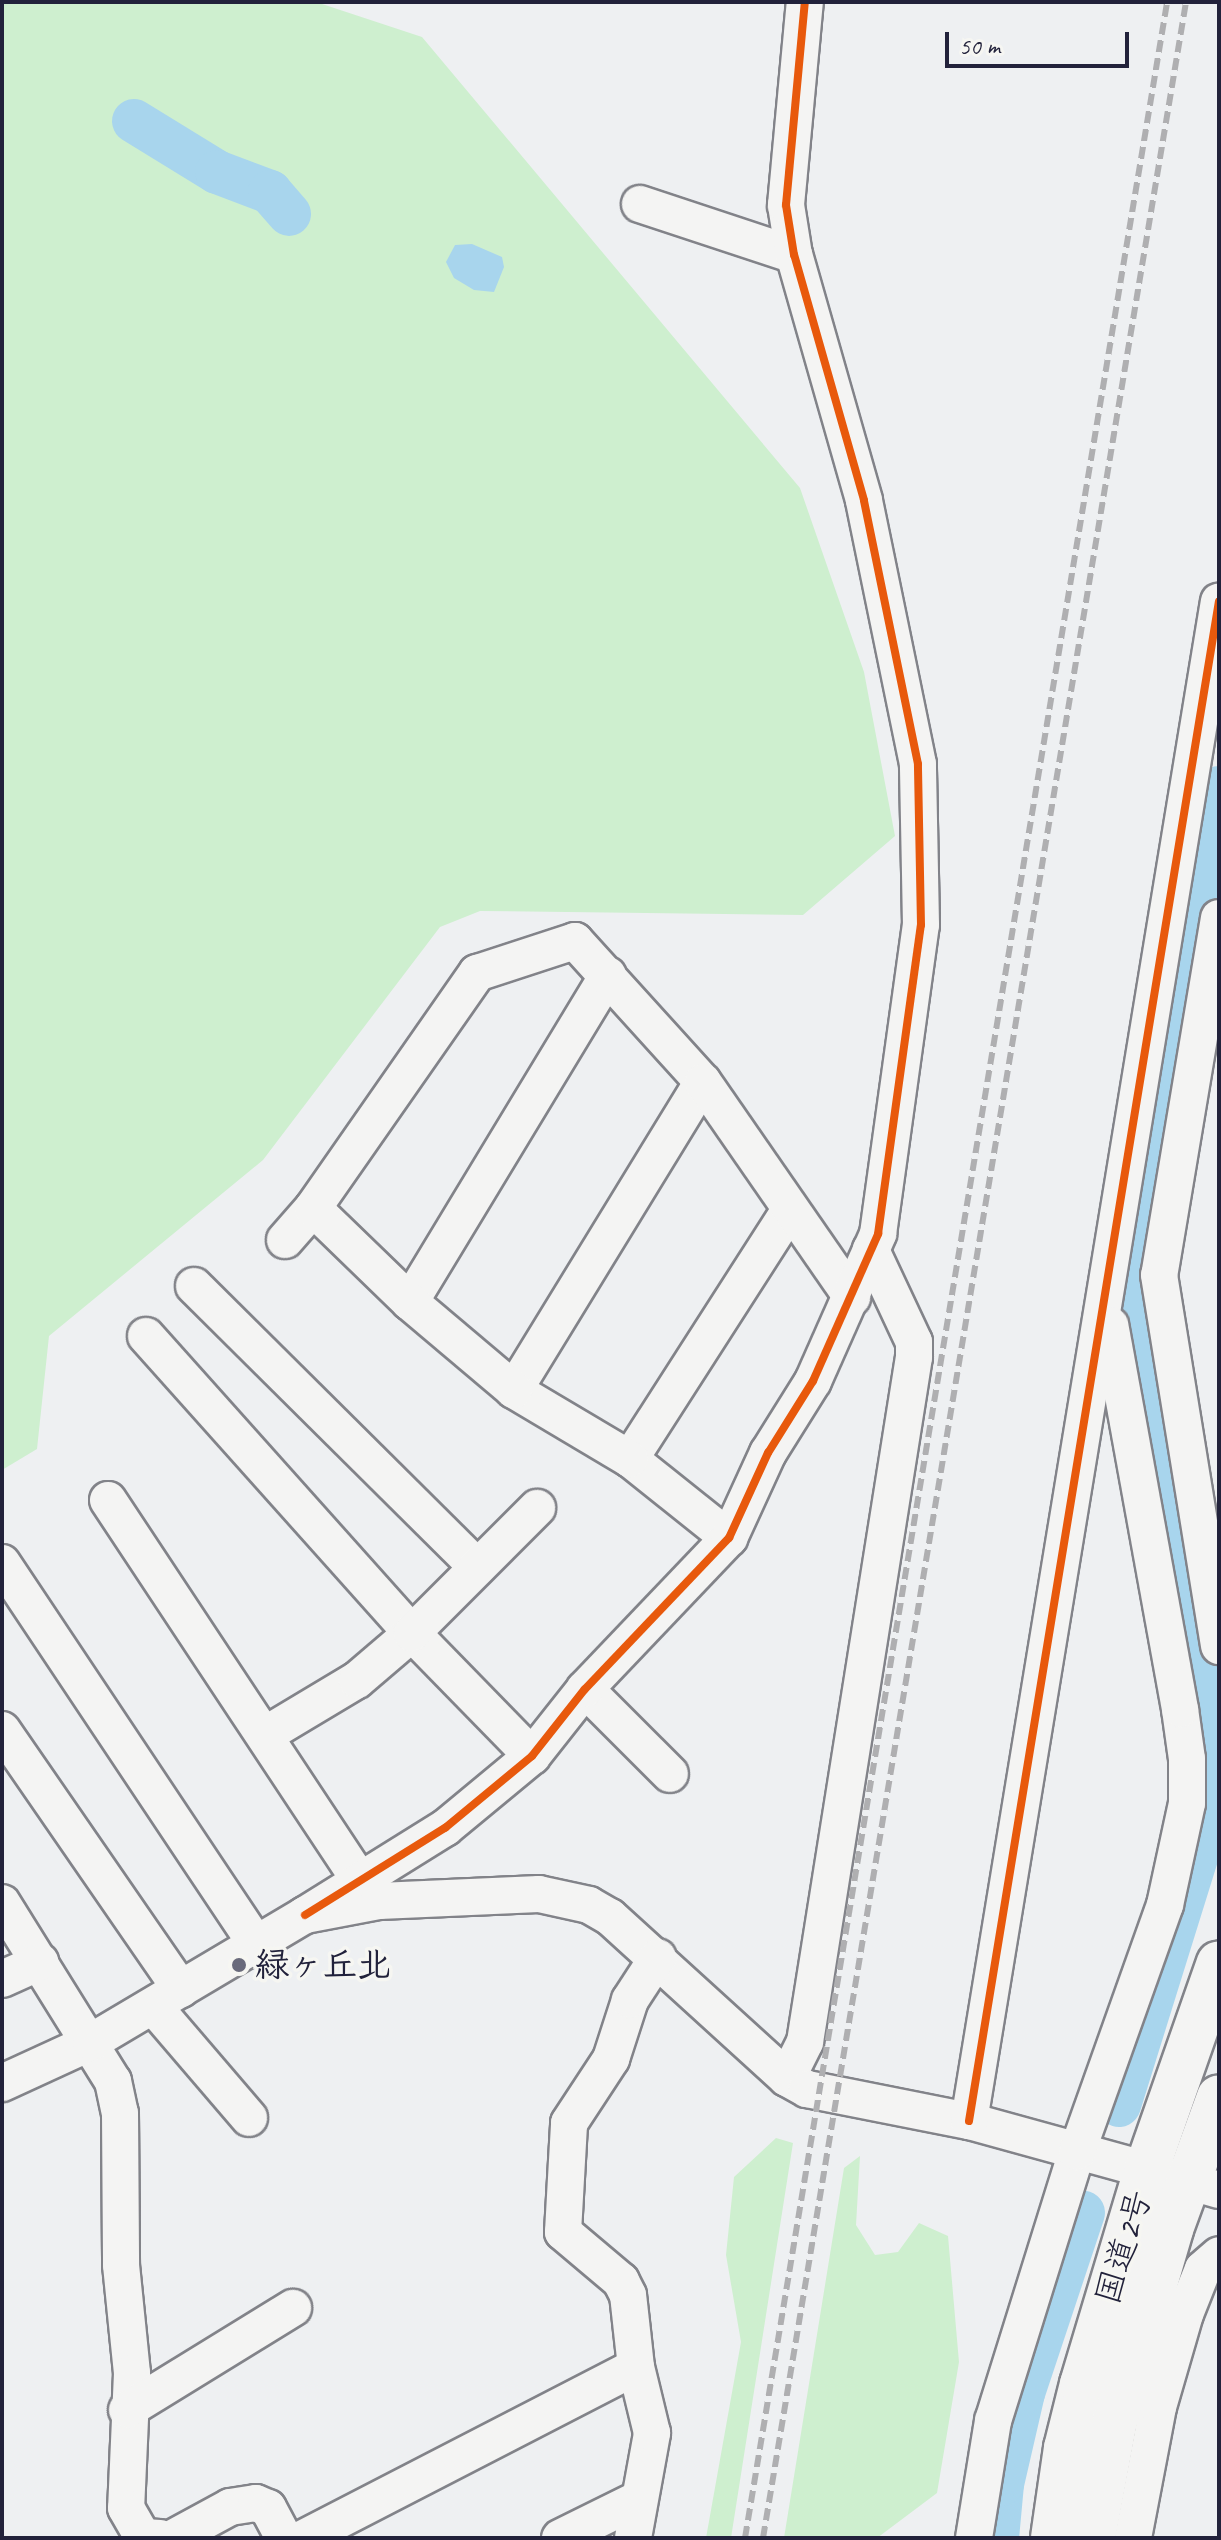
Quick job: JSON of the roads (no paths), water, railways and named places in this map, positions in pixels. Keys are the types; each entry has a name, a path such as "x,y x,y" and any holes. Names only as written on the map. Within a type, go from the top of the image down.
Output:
{"highway":[{"name":"国道2号","path":"1093,2538 1115,2421 1184,2181 1219,1963"},
{"name":"国道2号","path":"1053,2538 1066,2448 1082,2384 1184,2181 1219,2097"}],"street":[{"path":"2,2083 91,2042 305,1915 367,1892 532,1756 585,1689 729,1538 768,1453 813,1381 871,1250 886,1198 921,925 918,764 864,500 794,255 787,189 805,2"},
{"path":"640,204 794,255"},
{"path":"969,2121 1109,1322 1219,601"},
{"path":"1219,918 1159,1275 1219,1646"},
{"path":"285,1240 313,1208 477,973 575,941 703,1082 789,1211 852,1297"},
{"path":"410,1302 608,975"},
{"path":"514,1390 703,1082"},
{"path":"313,1208 410,1302 514,1390 630,1459 729,1538"},
{"path":"630,1459 789,1211"},
{"path":"787,2078 805,2042 914,1357 914,1342 871,1250"},
{"path":"194,1286 477,1567"},
{"path":"1109,1322 1166,1328"},
{"path":"974,2538 993,2421 1077,2152 1165,1905 1187,1803 1184,1734 1109,1322"},
{"path":"146,1336 412,1633 532,1756"},
{"path":"108,1500 367,1892"},
{"path":"265,1735 357,1680 412,1633 537,1508"},
{"path":"2,1563 256,1944"},
{"path":"585,1689 670,1774"},
{"path":"2,1730 168,1998 249,2118"},
{"path":"367,1892 565,1897 610,1917 658,1957 787,2078 807,2089 969,2121 1184,2181"},
{"path":"2,1903 113,2081 120,2113 121,2265 132,2373 127,2410 126,2508 154,2538 230,2507 256,2503 268,2508 284,2538"},
{"path":"633,2538 652,2433 636,2367 628,2295 621,2281 563,2232 569,2123 611,2059 630,2000 658,1957"},
{"path":"2,1979 40,1962"},
{"path":"1133,2538 1158,2407 1197,2280 1217,2260"},
{"path":"127,2410 293,2308"},
{"path":"304,2538 636,2367"},
{"path":"560,2538 639,2499"}],"water":[{"path":"472,244 502,257 504,267 494,292 474,290 454,278 446,262 455,245"}],"waterway":[{"path":"134,121 217,172 270,192 289,214"},
{"path":"1119,2105 1209,1816 1210,1734 1134,1309 1219,788"},
{"path":"997,2538 1002,2484 1023,2393 1083,2213"}],"railway":[{"path":"745,2538 1167,2"},
{"path":"763,2538 1186,2"}],"place":[{"name":"緑ヶ丘北","path":"239,1965"}]}
